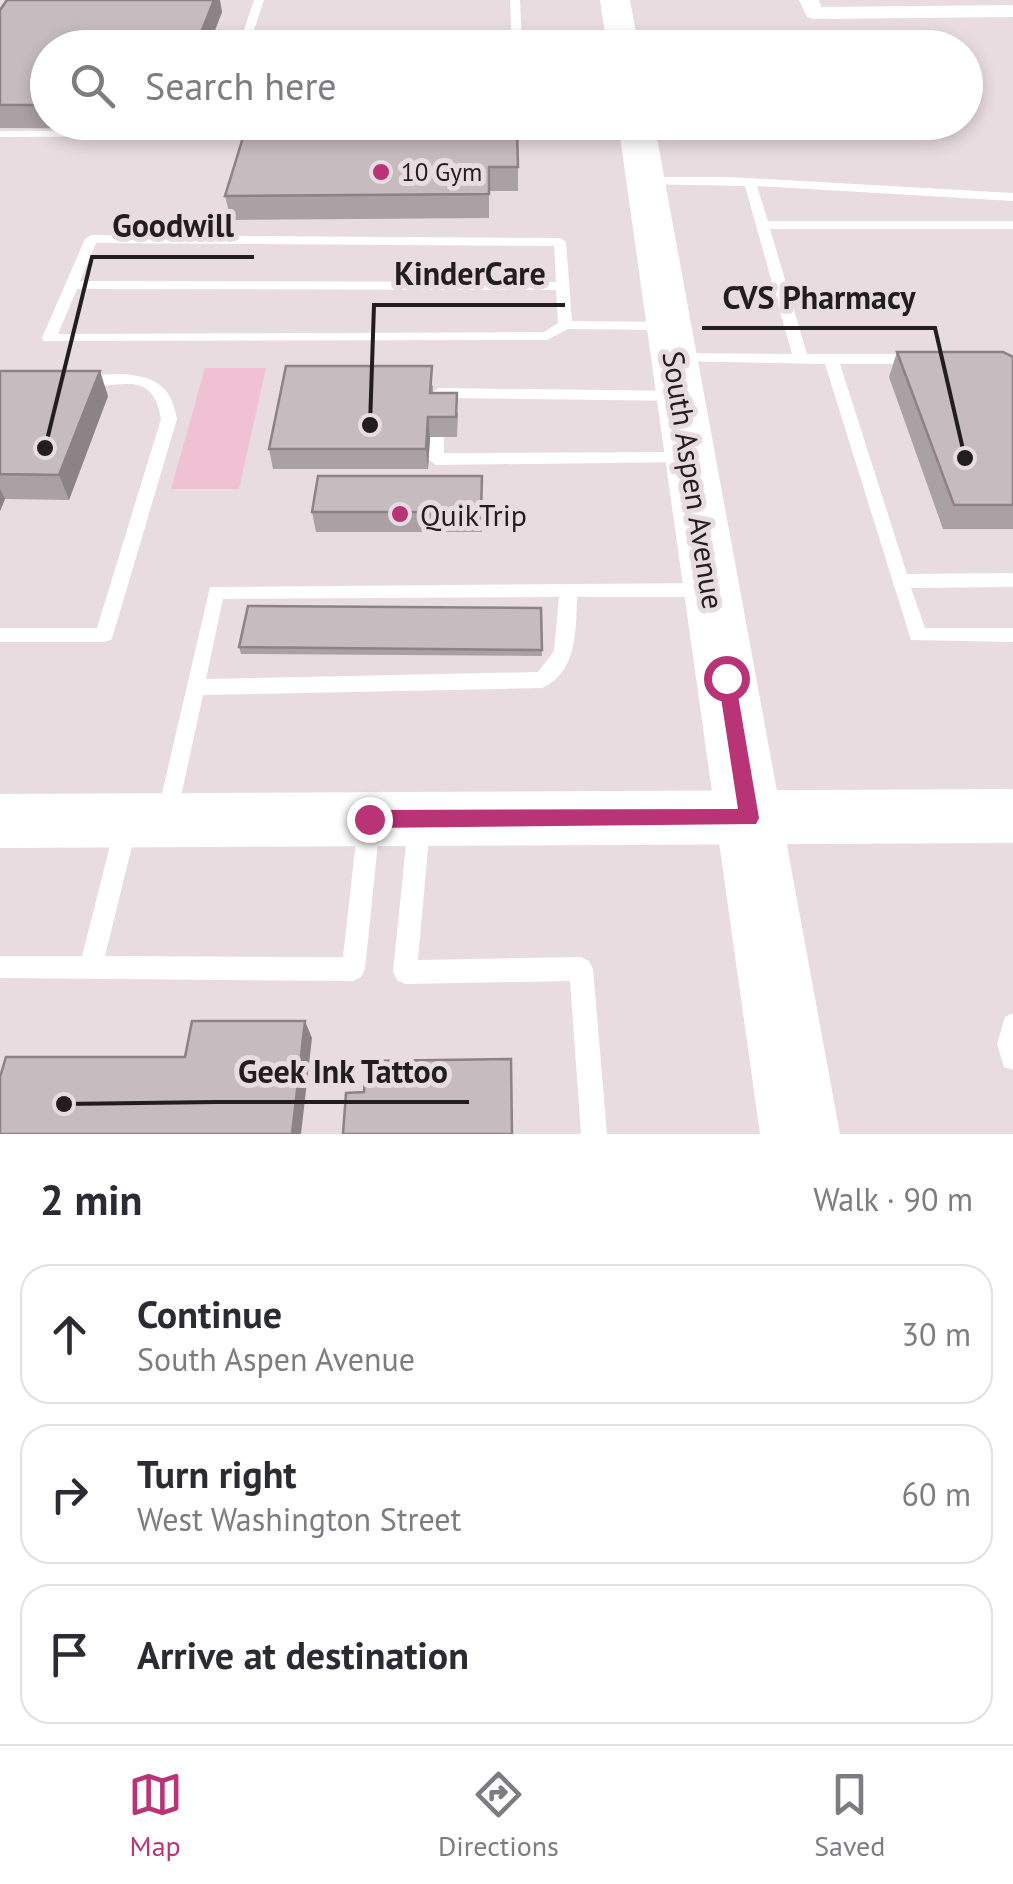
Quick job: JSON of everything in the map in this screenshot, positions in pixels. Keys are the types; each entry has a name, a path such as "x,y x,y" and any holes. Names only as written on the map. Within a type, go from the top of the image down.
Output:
{"main road":[{"path":"615,0 620,30"},
{"name":"South Aspen Avenue","path":"639,140 800,1134"},
{"path":"0,822 1013,816"}],"street":[{"path":"811,6 1013,12"}],"lane":[{"path":"249,30 259,0"},
{"path":"515,0 516,30"},
{"path":"0,134 30,133"},
{"path":"645,181 750,182 1013,197"},
{"path":"750,182 801,359"},
{"path":"763,225 1013,225"},
{"path":"91,240 560,242 565,324 546,336 49,338 91,240"},
{"path":"71,285 563,286"},
{"path":"565,324 675,360"},
{"path":"438,413 439,393 675,360 940,358"},
{"path":"830,359 918,635 1013,636"},
{"path":"0,635 104,635 169,419 168,400 160,389 141,382 69,380"},
{"path":"436,437 436,459 690,458"},
{"path":"900,581 1013,580"},
{"path":"195,686 542,680 556,670 564,657 568,590"},
{"path":"90,967 195,686 216,592 712,590"},
{"path":"0,967 353,969 394,819"},
{"path":"394,819 404,972 581,969 594,1134"},
{"path":"1013,1025 1009,1044 1013,1058"}],"shaded area":[{"path":"205,368 266,368 239,489 171,489"}],"building":[{"path":"7,0 214,0 202,30 30,30 30,105 0,105 0,10"},
{"name":"10 Gym","path":"242,140 517,140 518,167 489,167 489,194 225,196"},
{"path":"897,352 1003,352 1013,357 1013,505 954,505"},
{"path":"286,366 432,366 430,393 457,393 456,417 428,417 426,449 269,449"},
{"path":"0,371 100,371 59,475 0,474"},
{"path":"318,476 482,476 481,512 312,512"},
{"name":"QuikTrip","path":"248,606 541,608 542,650 239,647"},
{"path":"192,1021 305,1021 292,1134 0,1134 0,1077 6,1057 185,1057"},
{"path":"511,1059 512,1134 343,1134 346,1093 364,1092 366,1061"}],"place":[{"name":"10 Gym","path":"381,172"},
{"name":"KinderCare","path":"370,425"},
{"name":"Goodwill","path":"45,448"},
{"name":"CVS Pharmacy","path":"965,458"},
{"name":"QuikTrip","path":"400,514"},
{"name":"Geek Ink Tattoo","path":"64,1104"}],"route":[{"path":"369,819 750,818 726,678"}]}
